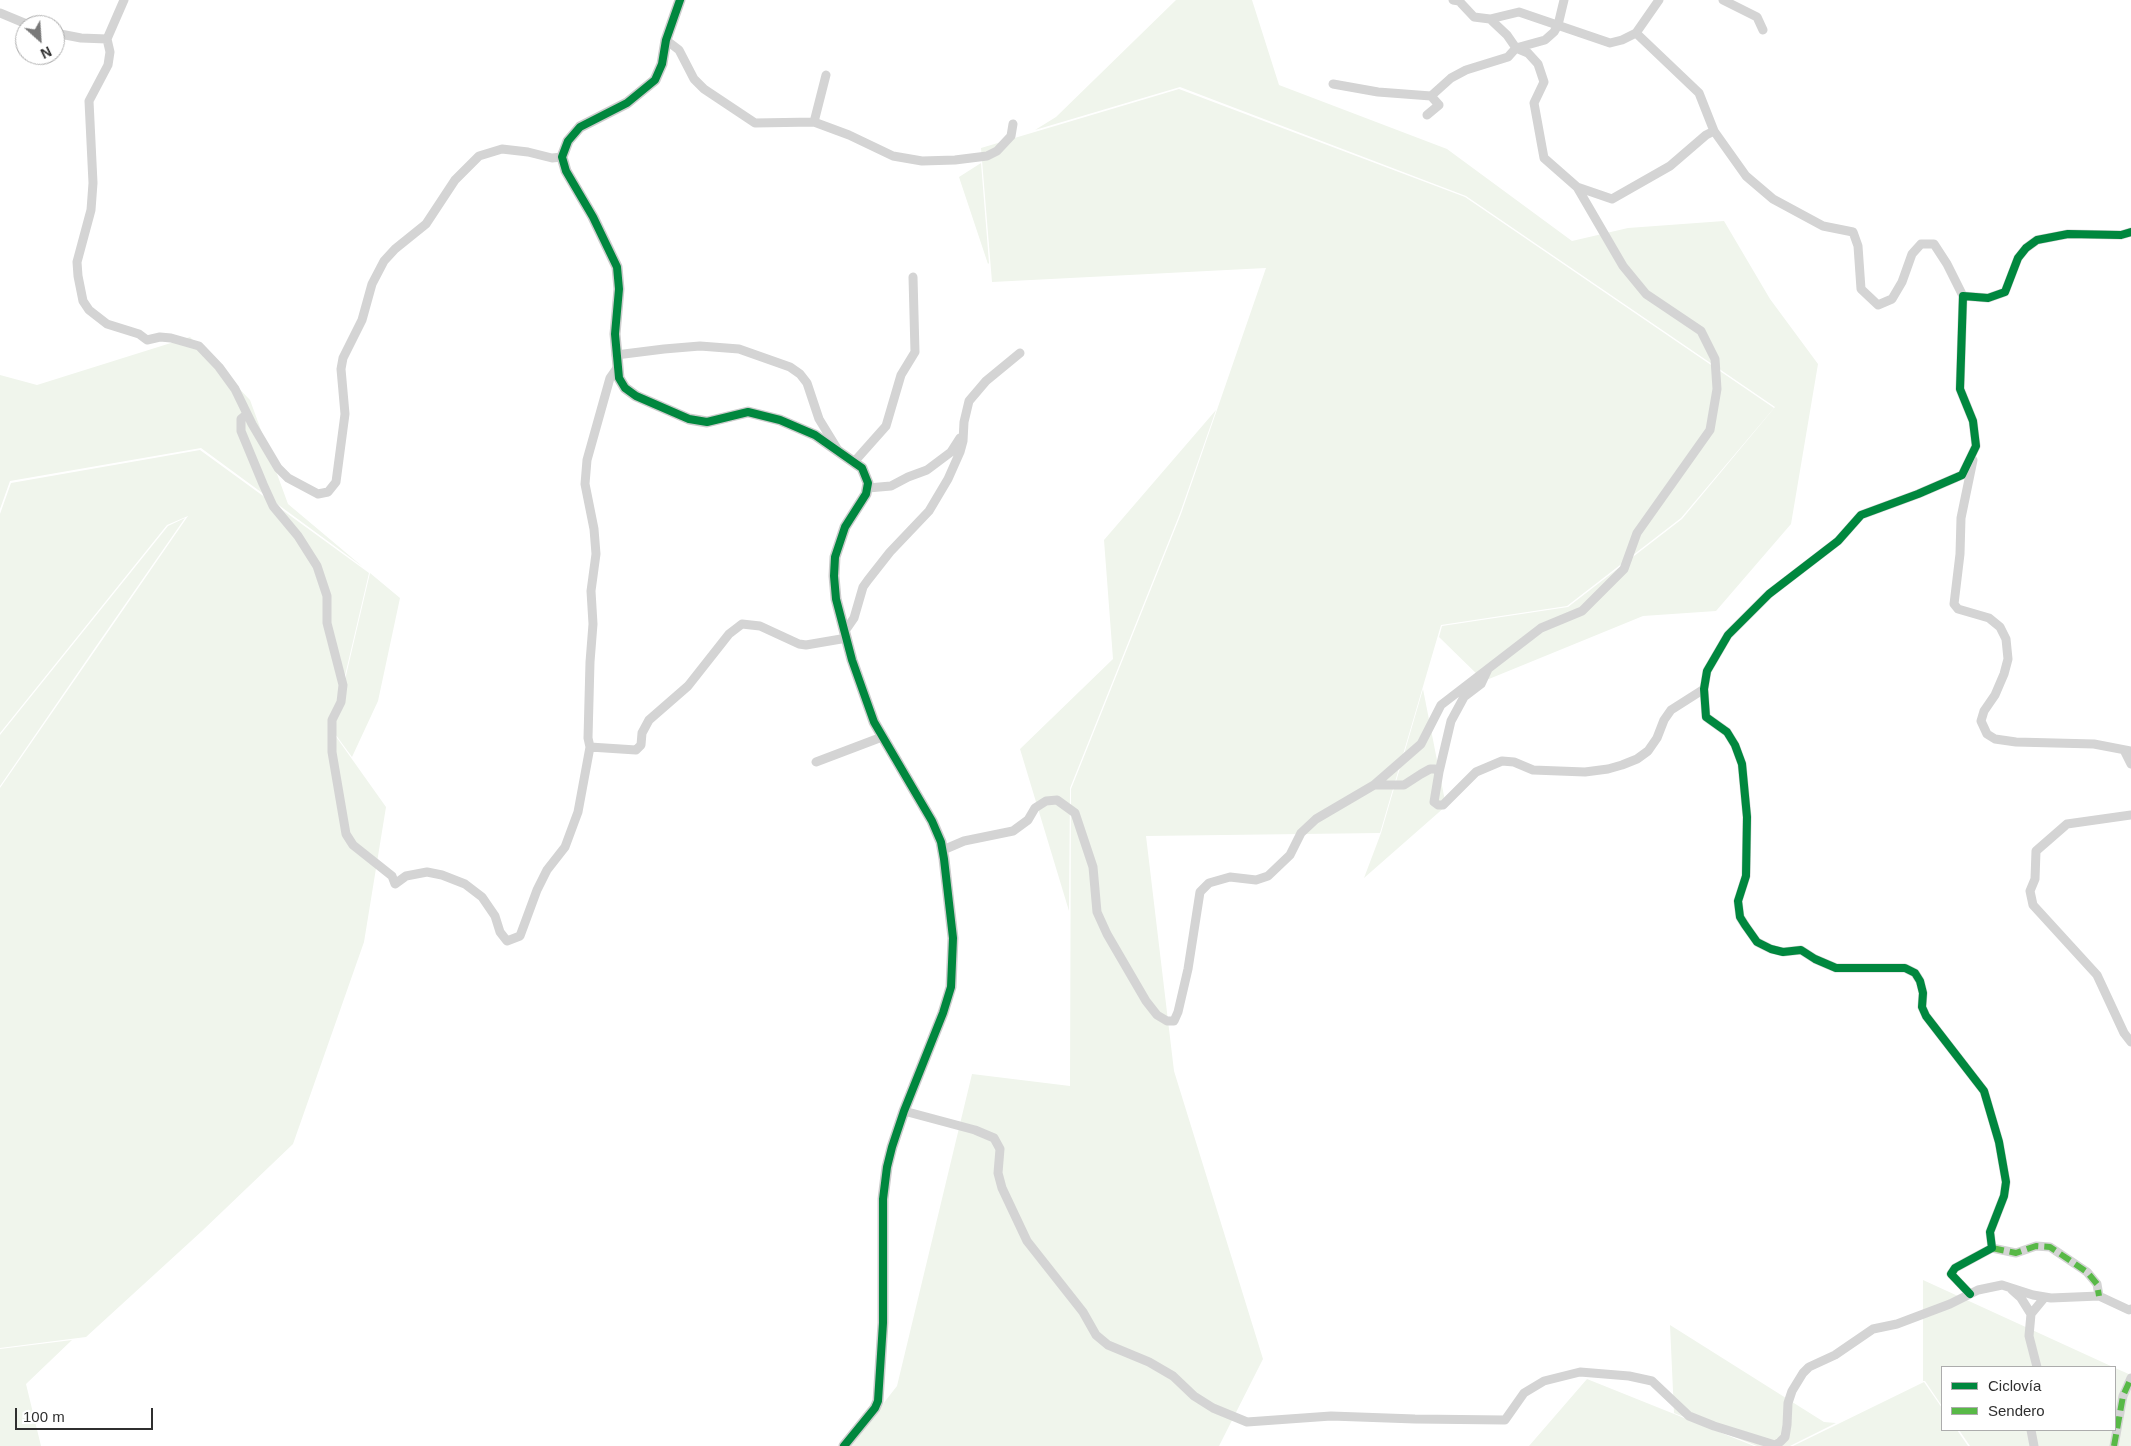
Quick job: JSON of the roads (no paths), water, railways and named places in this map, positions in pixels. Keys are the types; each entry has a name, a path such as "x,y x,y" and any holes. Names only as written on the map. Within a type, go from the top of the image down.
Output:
{"street":[{"path":"124,0 107,40 110,59 91,95 88,107 93,183 92,210 77,262 83,301 89,310 107,324 138,334 147,340 160,337 171,338 199,346 219,367 235,389 274,461 288,478 307,490 318,494 328,492 336,482 345,414 341,369 343,358 362,320 372,284 384,262 395,249 426,224 455,180 479,156 502,149 528,152 552,158 562,157"},
{"path":"680,0 666,40 659,72 651,84 627,103 580,127 568,141 562,157 566,170 593,217 617,267 619,290 615,325 617,368 622,383 630,393 690,419 707,422 741,413 756,413 799,427 838,450 865,473 868,488 864,500 845,528 834,556 835,589 862,690 882,737 932,821 943,850 953,938 951,987 944,1013 892,1147 883,1199 883,1324 878,1400 875,1408 844,1446"},
{"path":"1453,0 1459,2 1474,17 1490,19 1519,12 1610,43 1622,40 1636,33 1659,0"},
{"path":"1333,84 1378,92 1431,96 1459,74 1508,56 1516,48 1545,40 1554,32 1558,25 1564,0"},
{"path":"1723,0 1757,17 1762,30"},
{"path":"0,13 15,19"},
{"path":"943,850 964,841 1013,831 1028,820 1035,808 1046,801 1056,800 1075,813 1093,867 1097,912 1107,934 1146,1001 1157,1015 1167,1021 1174,1020 1178,1012 1188,970 1200,892 1209,883 1219,879 1230,877 1256,880 1268,876 1290,855 1301,833 1316,819 1374,785 1421,744 1441,705 1541,628 1582,611 1624,569 1637,533 1710,430 1716,389 1715,359 1700,331 1646,294 1623,266 1576,187 1544,158 1534,103 1544,82 1538,64 1528,53 1516,48 1507,35 1490,19"},
{"path":"1636,33 1700,94 1714,130 1746,176 1774,199 1823,226 1853,232 1858,246 1861,289 1878,305 1892,299 1902,282 1912,254 1922,244 1934,244 1947,264 1963,296 1960,389 1973,421 1976,446 1961,518 1960,554 1954,604 1958,609 1989,618 2000,627 2006,639 2008,659 2004,674 1995,695 1984,711 1982,720 1987,734 1995,739 2016,742 2094,744 2128,750 2131,764"},
{"path":"65,35 107,40"},
{"path":"666,40 679,50 694,79 704,89 755,123 814,122 849,135 893,156 922,161 955,160 987,156 997,151 1011,136 1013,124"},
{"path":"814,122 826,75"},
{"path":"1427,115 1439,105 1431,96"},
{"path":"1576,187 1612,199 1670,166 1714,130"},
{"path":"1963,296 1988,298 2005,292 2018,258 2026,248 2037,240 2068,234 2121,235 2131,232"},
{"path":"854,462 886,426 902,375 915,352 913,277"},
{"path":"616,355 664,348 700,346 739,349 790,367 800,374 807,383 819,419 838,450"},
{"path":"590,747 636,750 642,745 642,733 648,720 688,686 729,634 742,624 760,626 799,644 806,645 846,634 854,618 863,587 890,552 929,511 955,466 963,441 967,408 973,396 986,381 1020,353"},
{"path":"247,414 241,419 242,431 263,484 273,506 298,536 317,566 327,596 326,623 343,685 340,702 332,720 332,752 346,834 353,845 392,876 395,884 406,876 427,872 442,875 465,884 482,897 495,916 500,932 507,941 520,936 537,890 548,870 565,847 578,812 590,747 588,738 593,624 592,590 596,554 594,529 585,484 587,460 610,378 617,368"},
{"path":"868,488 891,486 927,470 951,452 964,429"},
{"path":"1976,446 1962,475 1861,515 1838,541 1769,594 1728,635 1707,671 1704,689 1706,717 1727,732 1735,745 1742,764 1747,817 1746,876 1738,901 1740,917 1757,942 1771,950 1783,952 1801,950 1815,959 1836,968 1905,968 1915,973 1920,980 1923,993 1922,1007 1926,1016 1984,1091 1999,1142 2006,1182 2004,1196 1990,1232 1992,1248"},
{"path":"1490,666 1481,684 1464,697 1451,722 1434,802 1443,805 1476,772 1502,761 1514,762 1533,770 1585,772 1608,769 1637,759 1648,751 1658,738 1664,720 1671,710 1704,689"},
{"path":"816,762 882,737"},
{"path":"1374,785 1404,785 1430,769 1439,772"},
{"path":"2131,815 2067,824 2036,851 2035,879 2030,891 2033,904 2096,975 2124,1033 2131,1042"},
{"path":"904,1112 976,1130 994,1138 1000,1148 998,1173 1002,1188 1027,1241 1082,1312 1096,1335 1108,1344 1149,1362 1173,1376 1194,1396 1213,1408 1247,1422 1331,1416 1505,1420 1524,1393 1544,1381 1580,1372 1629,1376 1652,1381 1689,1416 1775,1445 1785,1437 1788,1403 1796,1385 1809,1366 1835,1355 1873,1329 1897,1324 1950,1304 1978,1290 2002,1285 2045,1297 2099,1296 2130,1312"},
{"path":"1970,1294 1951,1274 1955,1268 1992,1248 2016,1253 2036,1246 2050,1247 2087,1272 2097,1284 2099,1296"},
{"path":"2008,1286 2021,1298 2031,1314"},
{"path":"2037,1366 2029,1336 2031,1314 2045,1297"},
{"path":"2114,1446 2122,1396 2131,1378"},
{"path":"2031,1431 2034,1446"}]}
